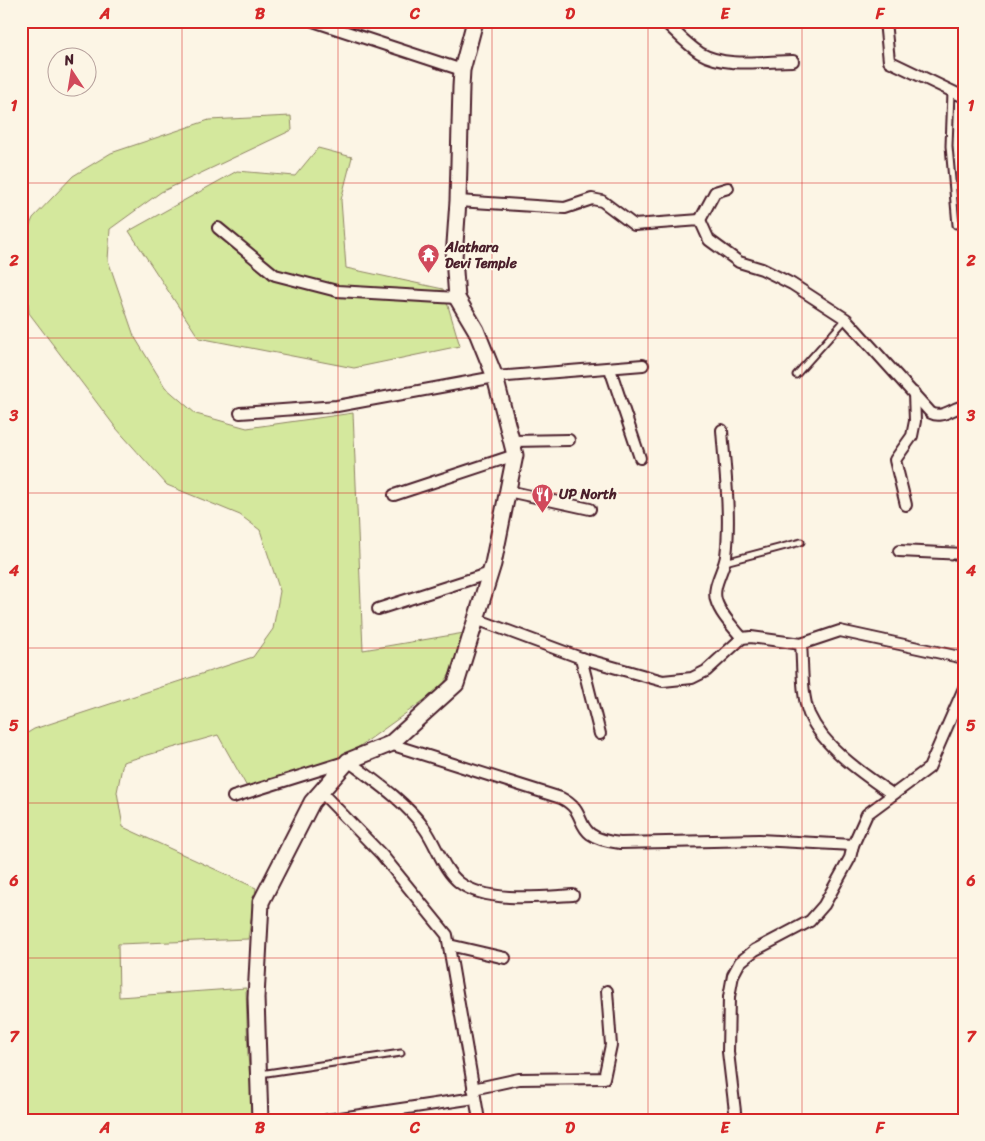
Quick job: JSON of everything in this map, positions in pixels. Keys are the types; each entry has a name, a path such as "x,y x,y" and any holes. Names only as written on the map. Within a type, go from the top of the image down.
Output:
{"street":[{"path":"313,21 462,70"},
{"path":"233,797 348,761 390,744 456,684 490,573 508,491 514,448 495,377 476,330 457,298 454,258 458,201 462,70 475,21"},
{"path":"664,21 686,43 702,54 720,60 793,61"},
{"path":"885,21 889,61 950,92 964,97"},
{"path":"700,220 715,192 728,188"},
{"path":"458,201 565,208 592,199 602,201 634,225 700,220"},
{"path":"700,220 709,240 739,262 792,284 846,319 936,416 964,406"},
{"path":"218,228 275,275 337,291 457,298"},
{"path":"240,413 337,406 495,377 643,365"},
{"path":"610,369 640,458"},
{"path":"906,506 895,460 912,436 915,421 914,393"},
{"path":"722,430 727,501 724,563 717,586 716,600 719,608 742,638"},
{"path":"394,495 514,448 570,440"},
{"path":"508,491 590,509"},
{"path":"899,551 964,554"},
{"path":"378,609 490,573"},
{"path":"476,619 581,658 663,681 679,681 706,671 742,638 751,637 801,644 840,631 964,658"},
{"path":"801,644 809,713 825,739 868,778 892,794"},
{"path":"581,658 600,734"},
{"path":"736,1120 728,1052 728,997 733,975 740,962 755,950 810,920 824,905 850,858 853,845 867,814 929,768 964,688"},
{"path":"390,744 561,798 572,805 587,833 603,841 620,843 759,840 853,845"},
{"path":"260,1120 256,998 261,902 312,802 348,761"},
{"path":"348,761 388,792 416,819 427,832 451,873 460,883 476,891 516,898 572,895"},
{"path":"321,792 382,855 447,935 479,1120"},
{"path":"449,945 505,958"},
{"path":"327,1120 474,1093 518,1080 604,1078 611,1045 607,991"}],"lane":[{"path":"950,92 949,146 956,225"},
{"path":"796,375 846,319"},
{"path":"724,563 801,542"},
{"path":"258,1075 401,1053"}],"green space":[{"path":"291,116 292,130 161,192 110,229 108,260 134,336 165,387 196,414 247,428 353,413 363,650 464,633 459,659 441,688 340,760 247,787 218,735 123,762 117,792 123,827 256,888 248,939 118,944 119,997 246,988 248,1056 254,1120 21,1120 21,737 34,729 253,657 273,629 280,591 260,530 240,515 167,485 116,428 29,313 23,241 33,218 73,176 111,153 209,120"},
{"path":"318,148 352,157 341,200 346,268 443,289 460,346 354,368 199,338 129,231 237,171 295,176"}],"place":[{"name":"Alathara Devi Temple","path":"429,274"},
{"name":"UP North","path":"543,513"}]}
